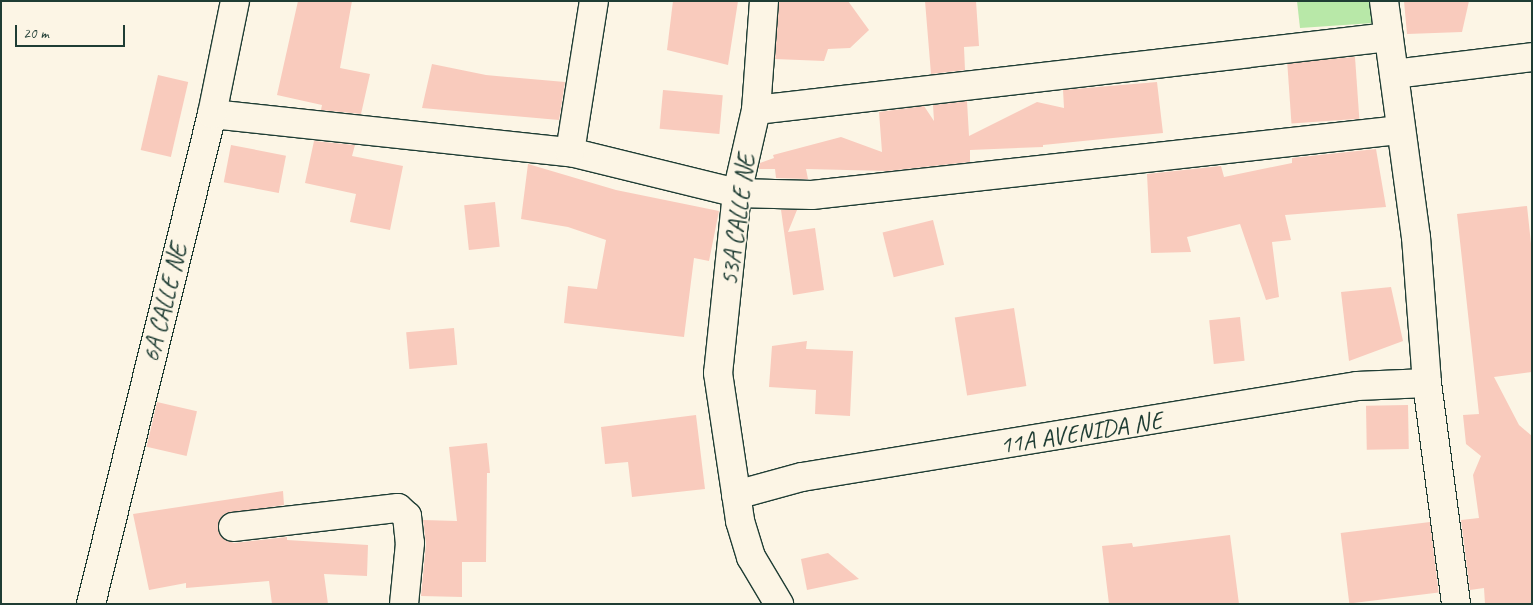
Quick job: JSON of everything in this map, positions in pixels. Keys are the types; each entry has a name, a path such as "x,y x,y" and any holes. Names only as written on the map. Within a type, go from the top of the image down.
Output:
{"street":[{"name":"6A CALLE NE","path":"91,604 212,114 235,1"},
{"path":"570,152 594,1"},
{"name":"53A CALLE NE","path":"764,1 756,110 738,193 718,373 736,495 751,557 778,604"},
{"path":"1384,1 1416,237 1427,382 1456,604"},
{"path":"756,110 1389,37"},
{"path":"1394,74 1532,57"},
{"path":"212,114 570,152 738,193 812,195 1400,130"},
{"name":"11A AVENIDA NE","path":"736,495 802,477 1357,386 1427,382"},
{"path":"233,527 398,508 407,516 410,543 404,604"}],"green space":[{"path":"1297,1 1370,1 1373,23 1300,28"}],"building":[{"path":"298,1 352,1 340,68 370,74 361,114 321,110 322,105 277,95"},
{"path":"673,1 738,1 728,65 667,50"},
{"path":"779,1 848,1 869,30 850,48 828,49 824,61 775,59"},
{"path":"925,1 976,1 979,46 964,47 965,70 931,74"},
{"path":"1404,1 1469,1 1462,32 1407,34"},
{"path":"1355,57 1359,119 1291,124 1287,62"},
{"path":"432,64 486,75 565,82 559,120 422,108"},
{"path":"158,75 188,82 171,157 141,150"},
{"path":"1157,82 1163,133 1043,145 1043,147 970,150 970,162 888,171 806,169 808,179 776,178 775,169 759,169 760,163 774,158 773,155 841,137 882,152 879,112 924,106 934,121 933,105 967,101 969,136 1037,102 1064,108 1063,90"},
{"path":"663,90 723,95 719,134 660,129"},
{"path":"314,141 355,145 352,156 403,166 390,230 350,222 356,194 305,183"},
{"path":"231,145 286,156 279,193 224,182"},
{"path":"1376,149 1386,207 1285,215 1291,240 1272,242 1279,297 1266,300 1240,224 1187,237 1191,252 1151,253 1147,174 1221,166 1224,177 1292,163 1292,158"},
{"path":"528,164 616,190 719,211 709,261 694,258 684,337 564,323 568,286 597,289 606,240 568,227 521,219"},
{"path":"495,202 500,247 469,250 464,205"},
{"path":"1527,206 1532,253 1532,372 1494,377 1519,425 1532,436 1532,604 1485,604 1484,588 1470,590 1461,520 1479,518 1473,475 1481,456 1466,444 1463,415 1479,414 1457,214"},
{"path":"781,210 797,210 788,232 815,228 824,290 793,295"},
{"path":"933,220 944,265 894,277 883,233"},
{"path":"1391,287 1403,341 1349,361 1341,292"},
{"path":"1014,308 1026,386 967,395 955,317"},
{"path":"1240,317 1245,361 1214,364 1209,320"},
{"path":"454,328 457,365 409,369 406,332"},
{"path":"807,341 806,349 853,351 850,416 815,414 816,390 769,387 772,346"},
{"path":"157,402 197,411 187,456 147,447"},
{"path":"1408,405 1409,449 1367,450 1366,406"},
{"path":"696,415 705,489 632,497 628,462 605,464 601,427"},
{"path":"487,443 490,473 487,473 486,562 462,562 462,597 421,596 426,544 423,520 457,521 449,447"},
{"path":"283,491 284,505 224,514 219,521 220,536 234,543 287,537 287,540 368,545 367,576 324,574 328,604 272,604 269,581 186,588 186,583 149,590 133,514"},
{"path":"1430,522 1439,592 1349,603 1341,533"},
{"path":"1230,535 1239,604 1109,604 1102,546 1132,543 1133,547"},
{"path":"828,553 859,579 807,590 801,559"}]}
